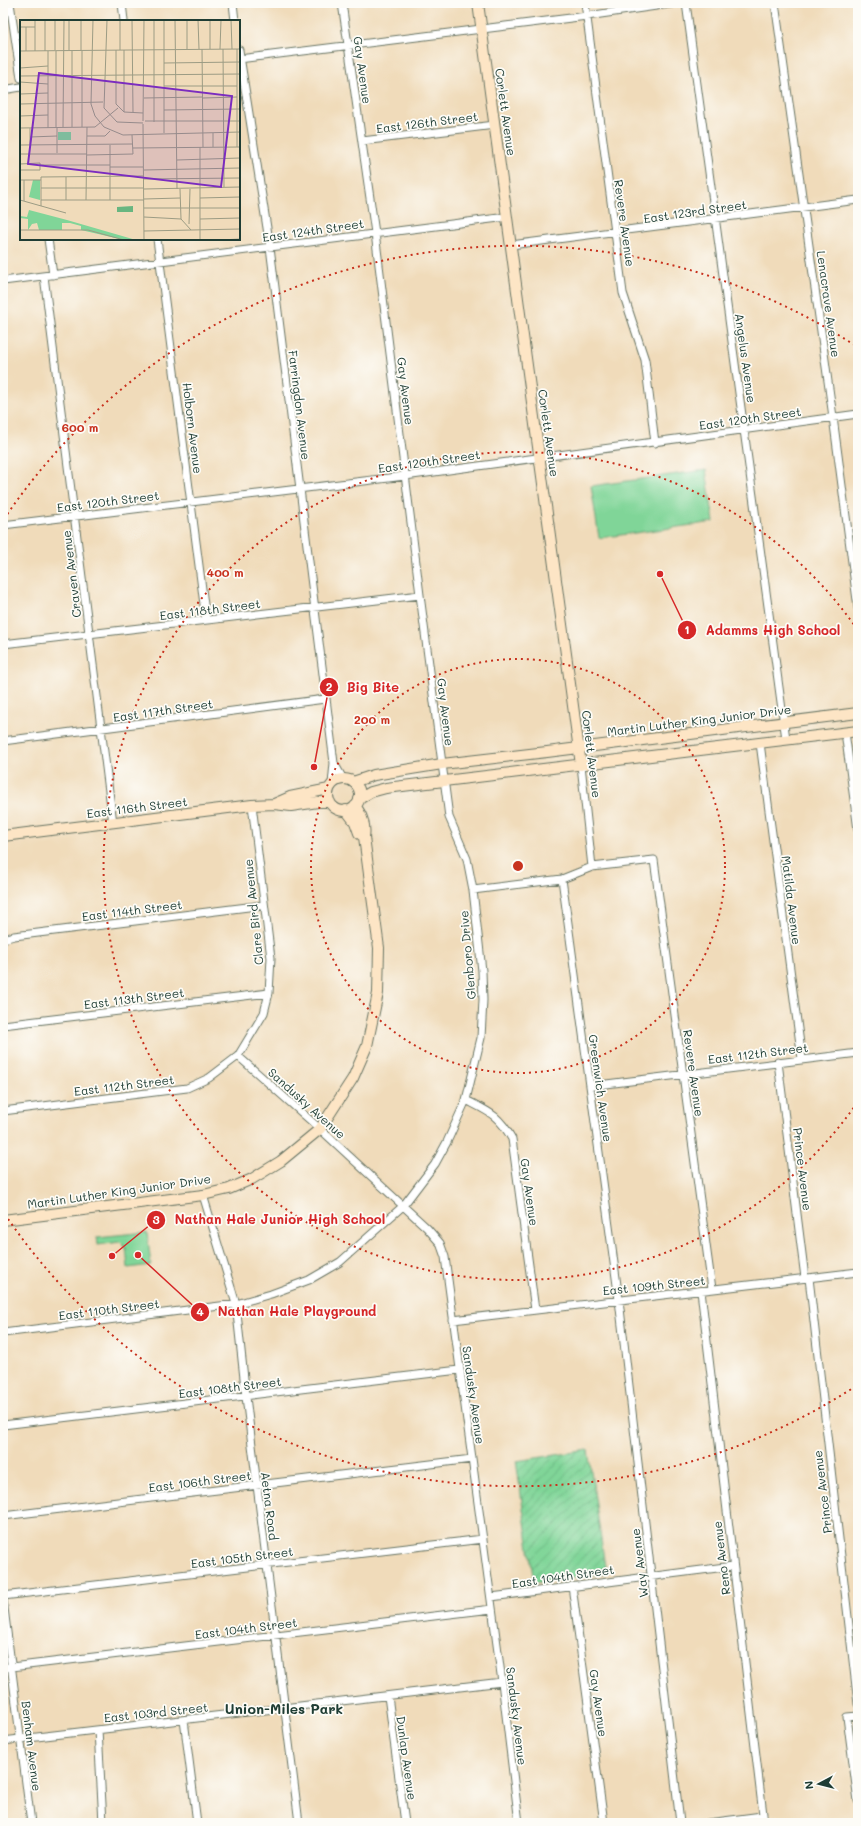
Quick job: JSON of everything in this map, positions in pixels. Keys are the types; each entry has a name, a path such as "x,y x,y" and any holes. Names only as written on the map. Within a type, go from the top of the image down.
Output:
{"main road":[{"name":"Corlett Avenue","path":"478,3 581,765"},
{"name":"Martin Luther King Junior Drive","path":"353,782 374,775 442,764 858,713"},
{"path":"353,805 359,792 353,782 343,779 331,786 330,802 337,809 353,805 371,792 386,788 858,731"},
{"name":"East 116th Street","path":"274,804 290,798 317,793 331,786"},
{"name":"East 116th Street","path":"3,836 252,805 274,804 291,806 318,802 330,802"},
{"name":"Martin Luther King Junior Drive","path":"3,1220 203,1195 229,1189 252,1179 282,1161 320,1129 353,1078 367,1046 378,993 379,948 364,837 365,829 358,810 353,805"}],"street":[{"path":"10,3 20,71"},
{"path":"122,3 124,20"},
{"path":"233,3 235,20"},
{"name":"Gay Avenue","path":"342,3 375,233 444,782"},
{"name":"Revere Avenue","path":"585,3 623,293 645,360 655,443"},
{"path":"240,59 586,16 678,3"},
{"name":"Angelus Avenue","path":"686,3 786,740"},
{"name":"Lenacrave Avenue","path":"775,3 858,608"},
{"name":"Farringdon Avenue","path":"240,59 270,247 334,763 331,786"},
{"path":"3,90 20,87"},
{"name":"East 126th Street","path":"362,141 495,125"},
{"name":"East 123rd Street","path":"511,245 716,220 858,200"},
{"name":"East 124th Street","path":"3,281 507,217"},
{"path":"48,240 53,275"},
{"name":"Holborn Avenue","path":"157,240 206,620"},
{"name":"Craven Avenue","path":"44,276 113,823"},
{"name":"East 120th Street","path":"3,525 405,476 655,443 858,414"},
{"name":"East 118th Street","path":"3,644 89,635 314,606 420,595"},
{"name":"East 117th Street","path":"3,741 325,699"},
{"path":"845,732 858,830"},
{"name":"Matilda Avenue","path":"760,743 802,1059"},
{"name":"Farringdon Avenue","path":"334,763 343,779"},
{"name":"Corlett Avenue","path":"581,765 592,867"},
{"name":"Glenboro Drive","path":"403,1206 435,1164 447,1142 466,1100 480,1038 483,1000 482,971 473,890 467,859 449,817 444,782"},
{"name":"Clare Bird Avenue","path":"238,1056 264,1013 269,993 271,958 252,805"},
{"name":"Revere Avenue","path":"592,867 654,860 712,1290"},
{"path":"473,890 562,879 592,867"},
{"name":"Greenwich Avenue","path":"562,879 619,1300"},
{"name":"East 114th Street","path":"3,939 14,936 264,905"},
{"name":"East 113th Street","path":"3,1025 269,993"},
{"name":"East 112th Street","path":"590,1086 683,1073 858,1053"},
{"name":"East 112th Street","path":"3,1111 187,1088 208,1078 238,1056"},
{"name":"Sandusky Avenue","path":"238,1056 320,1129 427,1228 440,1243 445,1257 452,1320 491,1597 519,1823"},
{"name":"Prince Avenue","path":"778,1062 807,1278 858,1704"},
{"name":"Gay Avenue","path":"466,1100 490,1112 504,1124 512,1139 535,1310"},
{"name":"Aetna Road","path":"203,1195 236,1304 275,1636 299,1823"},
{"name":"East 110th Street","path":"3,1333 236,1304 271,1294 309,1280 340,1262 403,1206"},
{"name":"East 109th Street","path":"452,1320 858,1272"},
{"name":"Reno Avenue","path":"701,1291 763,1819"},
{"name":"Way Avenue","path":"619,1300 680,1823"},
{"name":"East 108th Street","path":"3,1425 246,1397 459,1370"},
{"name":"East 106th Street","path":"3,1516 472,1459"},
{"name":"East 105th Street","path":"3,1596 267,1566 483,1539"},
{"name":"East 104th Street","path":"491,1597 733,1566"},
{"name":"Gay Avenue","path":"572,1586 604,1823"},
{"name":"Benham Avenue","path":"3,1600 31,1823"},
{"name":"East 104th Street","path":"3,1668 492,1609"},
{"name":"East 103rd Street","path":"3,1741 284,1709 502,1682"},
{"name":"Dunlap Avenue","path":"388,1696 405,1823"},
{"path":"858,1716 847,1717 858,1801"},
{"path":"184,1720 197,1823"},
{"path":"98,1730 103,1823"},
{"path":"708,1823 763,1819"}],"green space":[{"path":"706,470 714,522 599,538 591,486"},
{"path":"147,1232 151,1265 128,1268 126,1248 120,1242 98,1245 97,1237"},
{"path":"588,1450 606,1573 534,1583 516,1461"}],"place":[{"name":"Adamms High School","path":"660,574"},
{"name":"Big Bite","path":"314,767"},
{"name":"Nathan Hale Playground","path":"138,1255"},
{"name":"Nathan Hale Junior High School","path":"112,1256"}],"district":[{"name":"Union-Miles Park","path":"284,1708"}]}
